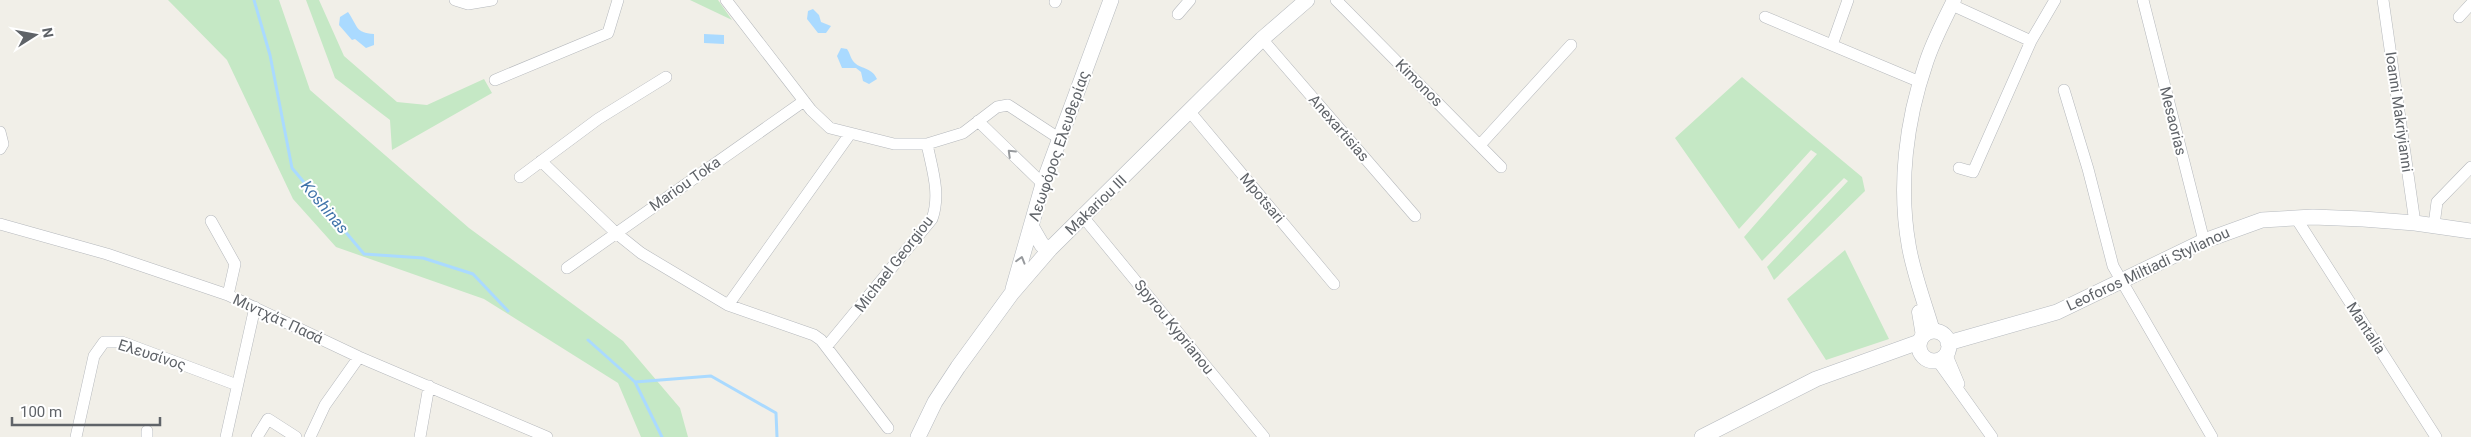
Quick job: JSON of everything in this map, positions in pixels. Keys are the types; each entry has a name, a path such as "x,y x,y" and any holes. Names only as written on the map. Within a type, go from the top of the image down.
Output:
{"main road":[{"name":"Λεωφόρος Ελευθερίας","path":"1012,293 1043,184 1111,0"},
{"name":"Makariou III","path":"918,437 935,402 958,367 1012,293 1050,249 1084,218 1262,39 1307,0"},
{"name":"Leoforos Miltiadi Stylianou","path":"1933,346 2057,312 2204,241 2262,220 2329,218 2415,223 2471,231"},
{"path":"1031,226 1042,245 1050,249"},
{"path":"1702,437 1798,387 1865,362 1933,346"}],"street":[{"path":"455,0 468,4 492,0"},
{"path":"495,80 608,33 618,0"},
{"path":"726,0 821,122 830,128 904,146 927,144 963,132 997,107 1008,105 1060,139"},
{"path":"1178,14 1190,0"},
{"name":"Kimonos","path":"1336,0 1501,167"},
{"path":"1832,45 1848,0"},
{"path":"1959,168 1973,172 2031,40 2055,0"},
{"name":"Mesaorias","path":"2144,0 2204,241"},
{"name":"Ioanni Makriyianni","path":"2383,0 2415,223"},
{"path":"1992,437 1968,404 1933,346 1909,248 1905,211 1906,156 1920,82 1930,52 1953,2 2031,40"},
{"path":"2459,17 2471,4"},
{"path":"1765,17 1920,82"},
{"name":"Anexartisias","path":"1262,39 1415,216"},
{"path":"1480,145 1571,45"},
{"path":"520,176 598,120 666,77"},
{"path":"2064,90 2088,169 2113,266 2212,437"},
{"name":"Mariou Toka","path":"567,268 804,100"},
{"name":"Mpotsari","path":"1190,112 1334,284"},
{"path":"978,121 1043,184"},
{"path":"0,132 3,144 0,149"},
{"path":"728,305 850,134"},
{"name":"Michael Georgiou","path":"827,346 932,219 937,202 927,144"},
{"path":"541,161 616,233 641,253 728,305 814,335 827,346 888,428"},
{"path":"2434,226 2437,202 2471,167"},
{"name":"Spyrou Kyprianou","path":"1084,218 1264,437"},
{"name":"Mantalia","path":"2296,218 2436,437"},
{"path":"211,221 235,264 228,295"},
{"name":"Μιντχάτ Πασά","path":"0,224 107,254 228,295 359,357 547,437"},
{"path":"226,437 255,307"},
{"name":"Ελευσίνος","path":"76,437 94,356 104,342 122,342 237,385"},
{"path":"310,437 325,405 359,357"},
{"path":"420,437 429,386"},
{"path":"257,437 268,418 296,437"}],"green space":[{"path":"168,0 279,0 310,90 469,228 623,341 680,408 688,437 641,437 618,383 484,299 336,247 293,199 227,60"},
{"path":"306,0 319,0 344,56 397,102 427,105 484,79 492,93 392,150 390,120 335,78"},
{"path":"690,0 718,0 732,20"},
{"path":"1742,77 1862,177 1865,191 1774,280 1767,267 1848,181 1844,178 1762,261 1744,237 1817,154 1811,150 1739,229 1675,138"},
{"path":"1845,250 1889,339 1826,360 1787,299"}],"water":[{"path":"813,9 819,15 821,22 831,26 826,33 818,33 807,19 808,11"},
{"path":"348,12 360,30 374,34 374,45 366,48 355,39 352,40 339,25 340,17"},
{"path":"704,34 724,35 724,44 704,43"},
{"path":"841,48 847,49 856,64 872,72 877,79 869,84 863,81 861,72 856,68 842,68 837,56"}],"waterway":[{"name":"Koshinas","path":"254,0 270,55 292,168 364,254 423,258 473,274 508,311"},
{"name":"Koshinas","path":"588,340 635,382 662,437"},
{"path":"635,382 711,376 776,413 777,437"}]}
